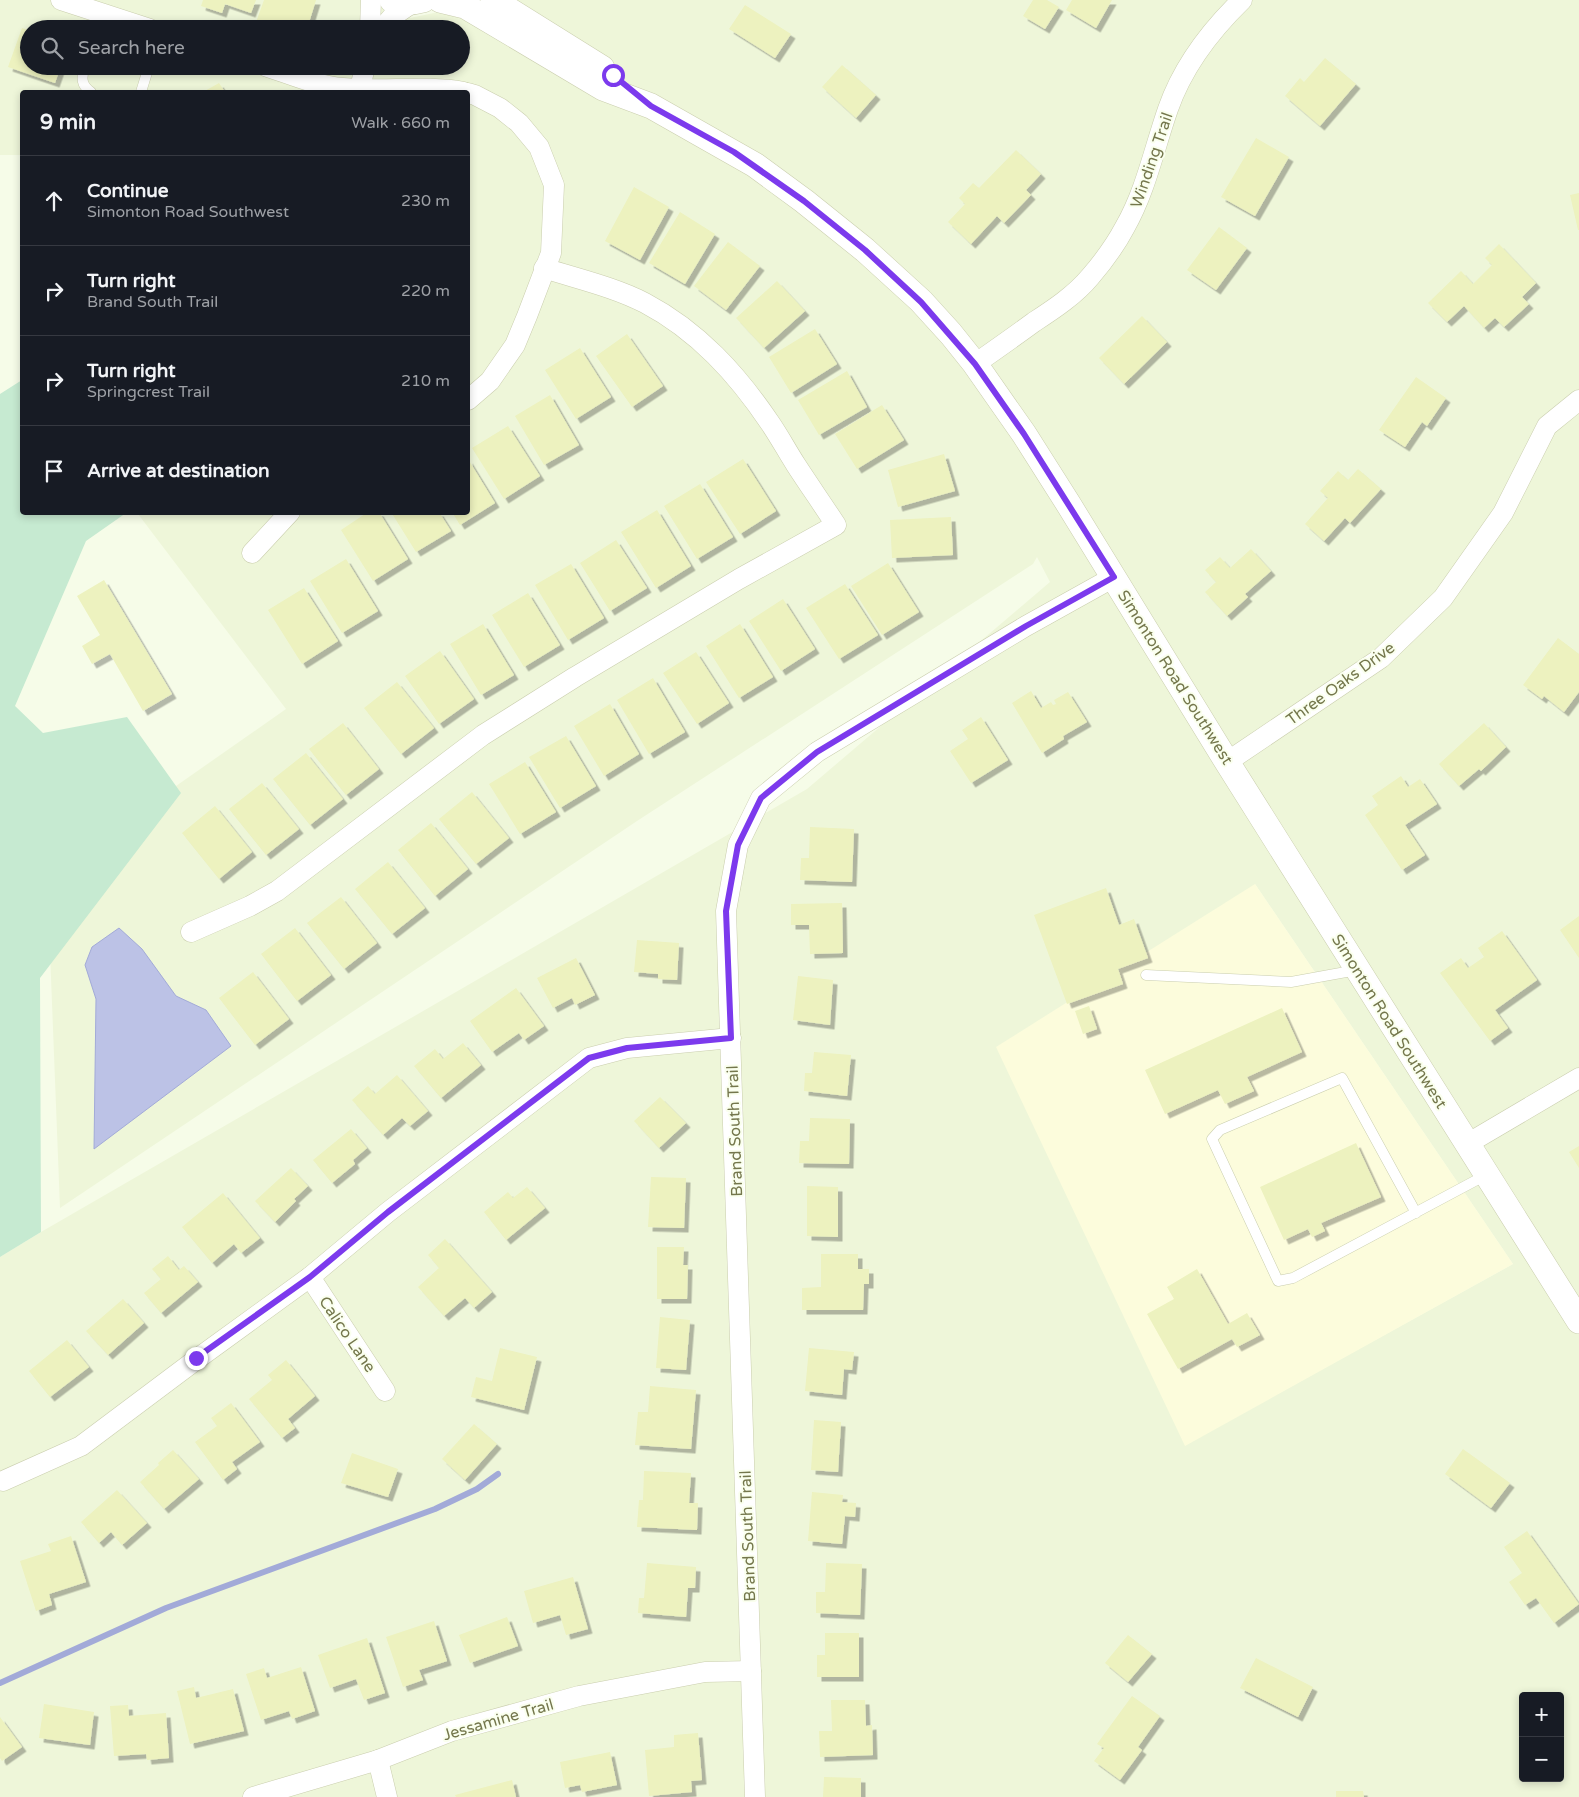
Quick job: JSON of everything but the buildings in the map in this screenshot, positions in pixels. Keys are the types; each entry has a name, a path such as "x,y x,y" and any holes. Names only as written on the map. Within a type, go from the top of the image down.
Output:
{"street":[{"path":"61,0 97,20"},
{"path":"370,20 371,0"},
{"name":"Simonton Road Southwest","path":"440,0 465,6 604,88 651,106 734,152 804,201 893,274 921,302 975,364 1024,434 1227,762 1579,1321"},
{"name":"Simonton Road Southwest","path":"493,0 613,75 651,106"},
{"name":"Winding Trail","path":"975,364 1062,303 1090,278 1112,249 1136,206 1145,184 1168,108 1182,76 1200,46 1221,20 1242,0"},
{"path":"390,20 409,1"},
{"path":"293,75 340,88 450,90"},
{"path":"360,89 363,75"},
{"path":"470,93 475,94 500,108 519,123 539,147 554,185 551,253 527,316 514,345 490,382 470,398"},
{"path":"191,932 250,906 277,891 483,735 575,676 724,588 836,525 771,424 740,382 719,358 670,317 643,302 613,290 544,268"},
{"name":"Three Oaks Drive","path":"1227,762 1381,658 1443,598 1503,513 1547,426 1579,400"},
{"path":"252,553 287,515"},
{"name":"Brand South Trail","path":"755,1797 726,911 738,845 761,798 817,752 1026,626 1114,577"},
{"path":"3,1481 81,1446 196,1358 310,1277 388,1212 589,1058 627,1048 731,1038"},
{"path":"1467,1144 1579,1078"},
{"name":"Calico Lane","path":"310,1277 385,1391"},
{"name":"Jessamine Trail","path":"253,1797 378,1760 452,1730 579,1696 705,1672 751,1671"},
{"path":"378,1760 387,1797"}],"lane":[{"path":"83,75 82,81 84,88 87,90"},
{"path":"142,90 146,75"},
{"path":"1146,975 1290,982 1358,970"},
{"path":"1416,1213 1342,1078 1220,1130 1212,1139 1278,1281 1294,1278 1416,1213 1486,1175"}],"shaded area":[{"path":"0,0 370,0 410,18 443,11 467,20 20,20 20,75 470,75 470,21 491,29 631,113 475,0 1579,0 1579,1797 0,1797 0,1257 807,789 1050,582 1037,557 1033,564 637,821 60,1208 50,952 156,800 286,709 139,515 470,515 470,90 20,90 20,155 0,155","holes":["1255,884 1513,1264 1185,1445"]},
{"path":"20,381 20,515 123,515 86,541 15,706 43,733 127,717 181,793 40,978 41,1232 0,1257 0,394"},
{"path":"1255,884 1513,1264 1185,1446 996,1047"}],"water":[{"path":"119,928 142,949 176,996 206,1010 231,1046 94,1149 96,999 85,965 92,947"}],"waterway":[{"path":"0,1683 166,1608 435,1509 477,1489 498,1474"}],"route":[{"path":"196,1358 310,1277 388,1212 589,1058 627,1048 731,1038 726,911 738,845 761,798 817,752 1026,626 1114,577 1024,434 975,364 951,334 921,302 893,274 804,201 755,165 651,106 613,75"}]}
